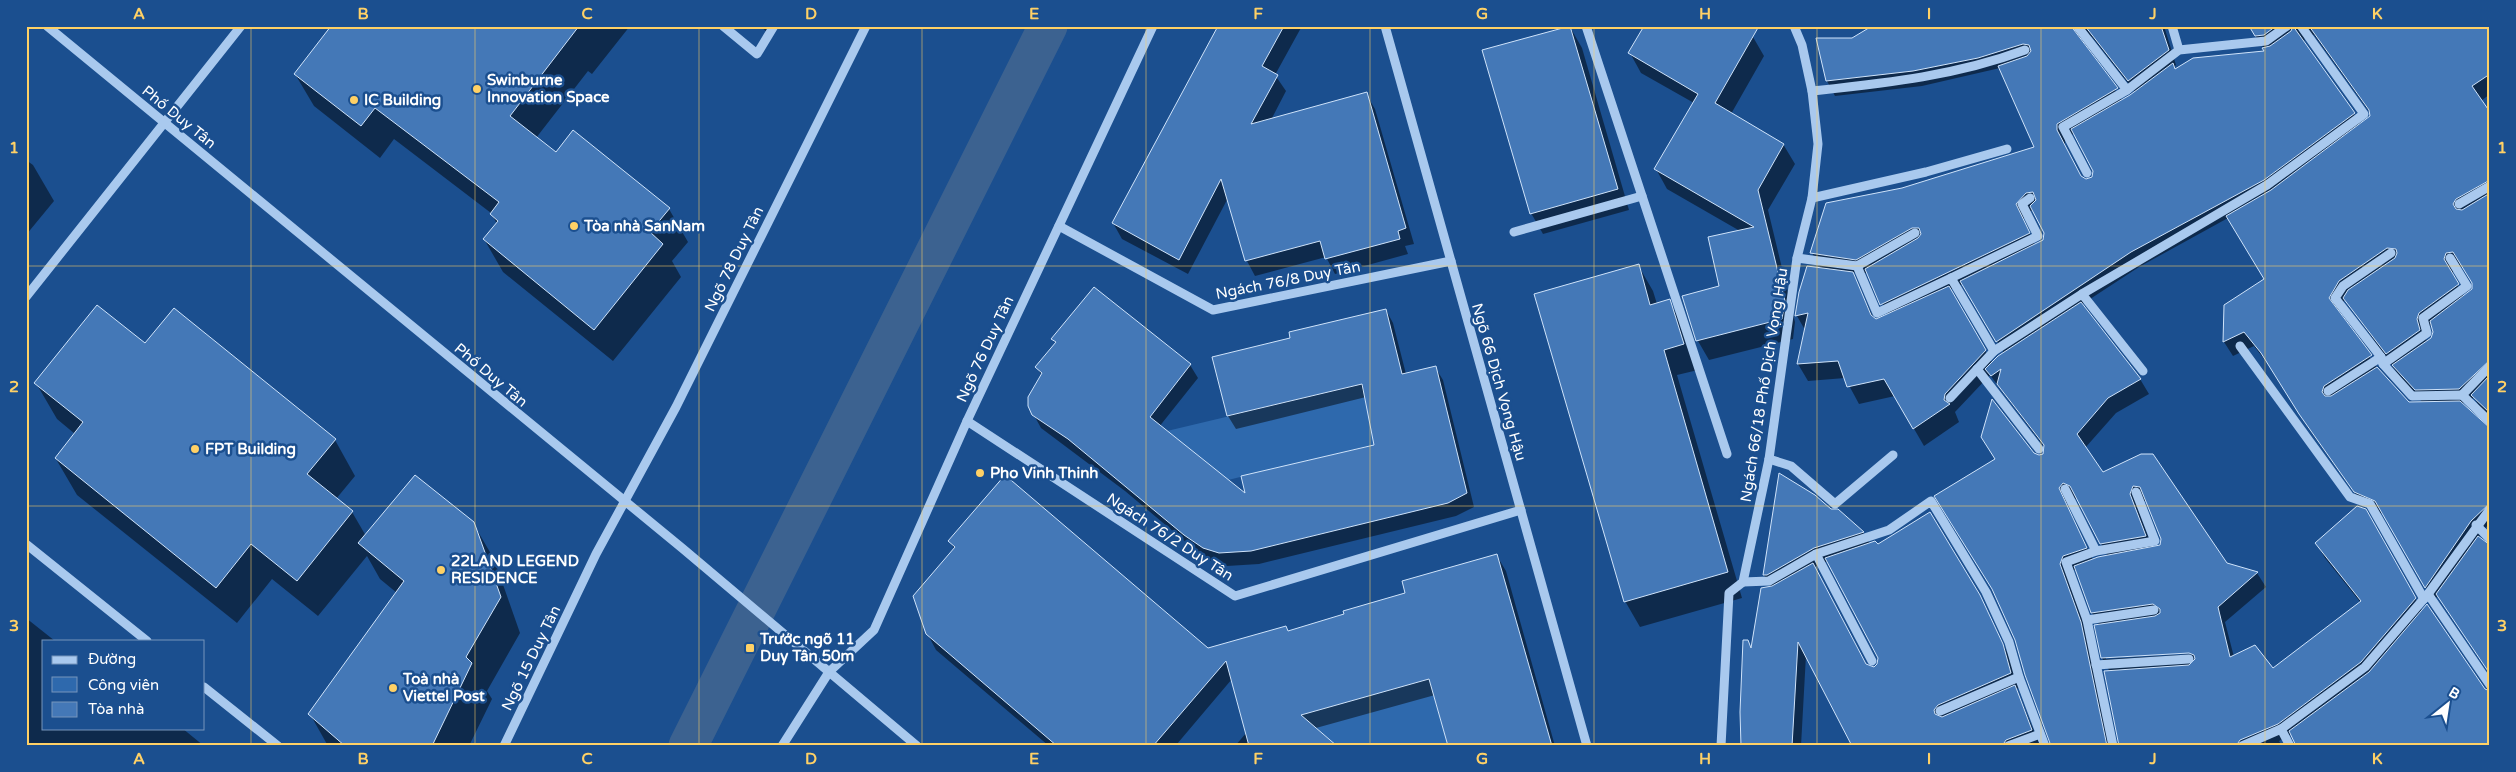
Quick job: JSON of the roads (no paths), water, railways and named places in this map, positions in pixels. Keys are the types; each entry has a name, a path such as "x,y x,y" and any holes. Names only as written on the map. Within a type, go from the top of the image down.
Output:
{"street":[{"name":"Phố Duy Tân","path":"47,26 682,548 917,746"},
{"path":"26,297 241,26"},
{"path":"723,26 757,54 774,26"},
{"name":"Ngõ 78 Duy Tân","path":"625,503 676,408 866,26"},
{"name":"Ngõ 76 Duy Tân","path":"782,746 829,672 874,630 967,421 1153,26"},
{"name":"Ngõ 66 Dịch Vọng Hậu","path":"1385,26 1587,746"},
{"path":"1586,26 1727,454"},
{"name":"Ngách 66/18 Phố Dịch Vọng Hậu","path":"1721,746 1730,593 1743,582 1770,460 1797,258 1812,198 1818,144 1812,91 1802,45 1794,26"},
{"path":"2077,26 2127,90"},
{"path":"2172,26 2179,50"},
{"path":"2088,172 2063,127 2127,90 2179,50 2266,40 2287,26"},
{"path":"1950,398 1994,351 2082,294 2268,186 2364,114 2301,26"},
{"path":"1812,91 1912,80 1986,64 2025,50"},
{"path":"1812,198 1926,172 2007,149"},
{"path":"2459,204 2490,186"},
{"path":"1514,232 1642,196"},
{"path":"1857,266 1877,313 2038,236 2022,204 2030,198"},
{"name":"Ngách 76/8 Duy Tân","path":"1059,226 1213,310 1451,261"},
{"path":"1797,258 1857,266 1915,233"},
{"path":"2391,252 2343,286 2334,298 2412,396 2462,395 2490,366"},
{"path":"2328,391 2428,333 2424,318 2467,286 2450,258"},
{"path":"1951,278 1994,351"},
{"path":"2082,294 2143,371"},
{"path":"2240,346 2350,497 2370,504 2426,596 2490,686"},
{"path":"1977,369 2039,449"},
{"path":"2462,395 2490,422"},
{"name":"Ngách 76/2 Duy Tân","path":"967,421 1235,596 1520,510"},
{"path":"1770,460 1791,466 1835,504 1893,455"},
{"path":"2065,489 2096,550"},
{"path":"2113,746 2087,620 2066,562 2096,550 2156,541 2136,492"},
{"path":"1743,582 1769,581 1816,554 1889,530 1931,501 1986,592 2009,642 2019,677 2045,746"},
{"name":"Ngõ 15 Duy Tân","path":"504,746 596,554 625,503"},
{"path":"2242,746 2281,729 2365,667 2426,596 2490,508"},
{"path":"2476,525 2490,540"},
{"path":"26,544 146,640"},
{"path":"1816,554 1872,661"},
{"path":"2087,620 2154,610"},
{"path":"2096,665 2189,659"},
{"path":"1940,711 2019,677"},
{"path":"205,687 278,746"},
{"path":"2281,729 2290,746"},
{"path":"2008,746 2040,734"}],"waterway":[{"path":"688,746 1048,26"}],"place":[{"name":"Swinburne Innovation Space","path":"477,89"},
{"name":"IC Building","path":"354,100"},
{"name":"Tòa nhà SanNam","path":"574,226"},
{"name":"FPT Building","path":"195,449"},
{"name":"Pho Vinh Thinh","path":"980,473"},
{"name":"22LAND LEGEND RESIDENCE","path":"441,570"},
{"name":"Trước ngõ 11 Duy Tân 50m","path":"750,648"},
{"name":"Toà nhà Viettel Post","path":"393,688"}]}
